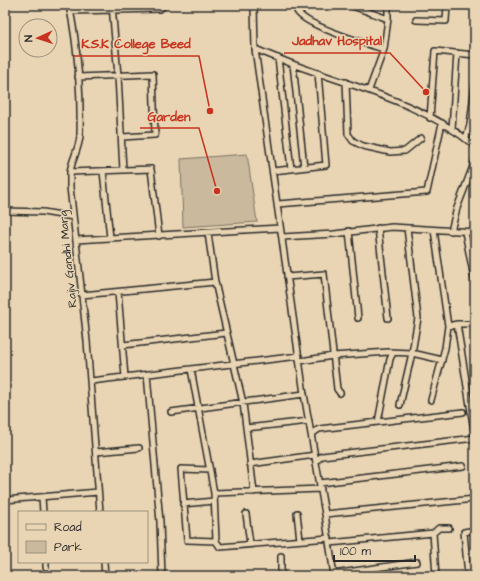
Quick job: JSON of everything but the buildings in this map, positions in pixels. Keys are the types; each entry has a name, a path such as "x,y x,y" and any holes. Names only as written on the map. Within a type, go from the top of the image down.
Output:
{"street":[{"path":"69,8 160,9 165,5"},
{"path":"254,5 255,49 304,394 310,421 325,514 333,575 417,562"},
{"path":"296,5 297,11 307,21 351,39 384,49"},
{"path":"350,5 388,20"},
{"path":"369,90 384,49 388,20 388,5"},
{"path":"416,20 446,21 447,5"},
{"name":"Rajiv Gandhi Marg","path":"69,8 78,77 80,137 78,150 70,172 73,217 91,381 100,511"},
{"path":"112,8 118,76 123,170"},
{"path":"255,49 318,73 389,97 442,123 466,138 475,146"},
{"path":"430,118 435,51 475,56"},
{"path":"452,129 457,53"},
{"path":"278,58 291,169"},
{"path":"293,64 304,167"},
{"path":"273,170 326,165 318,73"},
{"path":"78,77 153,74 156,135 122,137"},
{"path":"346,82 348,134 353,141 363,146 390,152 405,150 421,138"},
{"path":"466,138 470,125 475,85"},
{"path":"278,204 427,192 442,123"},
{"path":"451,231 457,208 475,160"},
{"path":"70,172 151,169 159,236"},
{"path":"103,171 110,238"},
{"path":"5,211 43,212 73,217"},
{"path":"76,240 280,228"},
{"path":"282,237 378,228 475,232"},
{"path":"378,228 388,318"},
{"path":"400,404 412,353 418,318 407,228"},
{"path":"431,400 448,335 434,230"},
{"path":"349,231 358,318"},
{"path":"465,232 475,283"},
{"path":"208,233 215,282 243,403 254,492"},
{"path":"287,277 324,274 337,390 340,393"},
{"path":"82,295 215,282"},
{"path":"118,292 125,377"},
{"path":"448,326 457,324 475,324"},
{"path":"250,464 316,458 322,456 475,438 457,324"},
{"path":"122,345 226,333"},
{"path":"378,422 390,359 393,352"},
{"path":"91,381 234,364 393,352 412,353 442,360"},
{"path":"191,369 214,493 216,541 220,547 300,540 329,541 433,533 439,528 449,528"},
{"path":"147,374 160,522 162,576"},
{"path":"171,412 304,394"},
{"path":"312,434 319,429 463,412"},
{"path":"246,428 310,421"},
{"path":"96,452 139,448"},
{"path":"214,493 254,492 320,486 463,466"},
{"path":"210,470 181,470 187,540 216,541"},
{"path":"5,500 98,492"},
{"path":"42,497 43,511"},
{"path":"325,514 475,499"},
{"path":"184,504 214,501"},
{"path":"297,513 300,540"},
{"path":"246,514 250,544"},
{"path":"468,576 464,532 475,530"},
{"path":"433,533 436,576"},
{"path":"280,556 281,576"},
{"path":"104,563 105,576"}],"green space":[{"path":"247,154 257,222 183,227 181,159"}],"place":[{"name":"Jadhav Hospital","path":"426,92"},
{"name":"K.S.K College Beed","path":"210,111"},
{"name":"Garden","path":"217,191"}]}
